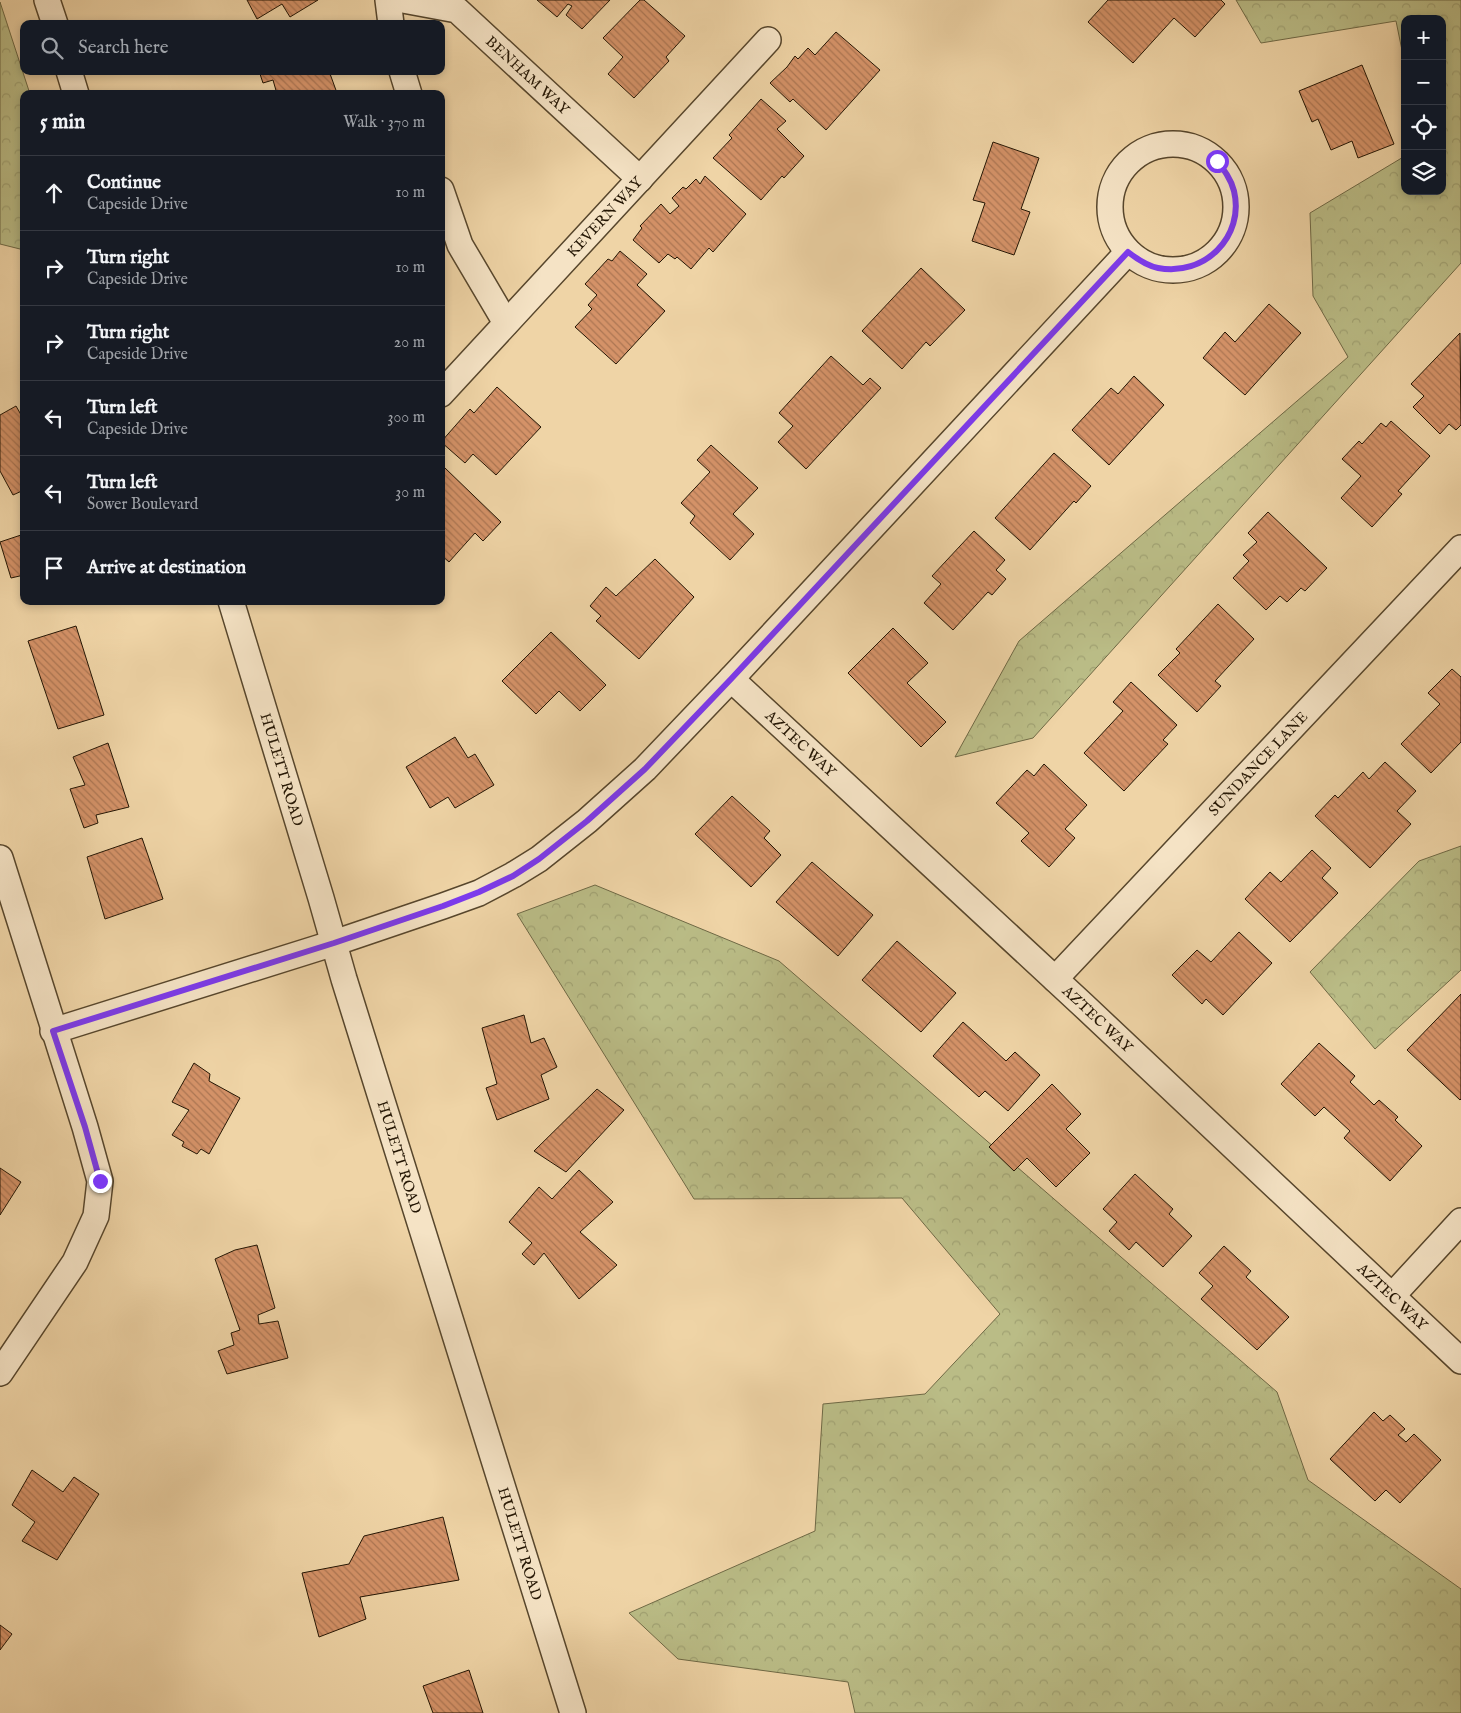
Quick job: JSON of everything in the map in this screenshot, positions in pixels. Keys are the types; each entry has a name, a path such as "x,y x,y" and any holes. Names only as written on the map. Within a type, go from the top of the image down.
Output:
{"street":[{"path":"47,0 54,20"},
{"path":"388,0 390,20"},
{"name":"BENHAM WAY","path":"403,0 457,10 640,178"},
{"name":"KEVERN WAY","path":"445,390 768,40"},
{"path":"70,75 75,90"},
{"path":"403,75 408,90"},
{"path":"1172,143 1189,145 1204,151 1217,161 1227,174 1234,190 1236,206 1234,222 1228,238 1218,251 1205,262 1190,268 1173,270 1157,268 1141,262 1128,252 1118,239 1111,224 1109,207 1111,191 1118,175 1128,162 1141,152 1156,145 1172,143"},
{"path":"445,202 460,245 506,323"},
{"path":"53,1031 334,943 443,906 513,876 539,859 587,821 645,769 1128,252"},
{"name":"SUNDANCE LANE","path":"1055,979 1461,548"},
{"name":"HULETT ROAD","path":"232,605 334,943 573,1713"},
{"name":"AZTEC WAY","path":"731,679 1055,979 1461,1361"},
{"path":"0,858 53,1031 85,1127 100,1181 96,1216 75,1262 0,1373"},
{"path":"1392,1296 1461,1221"}],"green space":[{"path":"1236,0 1461,0 1461,263 1033,738 955,757 1019,641 1348,357 1313,296 1310,213 1401,158 1401,195 1446,195 1446,15 1401,15 1401,45 1396,21 1261,43"},
{"path":"0,2 20,63 20,75 24,75 29,90 20,90 20,249 0,244"},
{"path":"1461,846 1461,970 1375,1049 1310,972 1419,861"},
{"path":"595,885 779,961 1277,1392 1308,1480 1461,1589 1461,1713 855,1713 848,1682 678,1659 629,1613 815,1531 823,1404 925,1394 1000,1314 902,1198 694,1199 517,914"}],"building":[{"path":"247,0 318,0 290,17 282,4 257,19"},
{"path":"537,0 610,0 582,29 566,15 572,6 568,4 557,17"},
{"path":"640,0 644,0 685,36 666,57 669,61 634,98 608,74 623,57 603,38"},
{"path":"1108,0 1221,0 1225,4 1195,37 1174,18 1133,63 1088,22"},
{"path":"836,32 880,70 826,130 793,99 790,102 770,83 787,67 795,56 798,59 808,48 815,55"},
{"path":"1362,65 1394,144 1358,158 1352,141 1331,150 1318,119 1312,122 1299,91"},
{"path":"260,75 330,75 336,90 276,90 273,80 263,83"},
{"path":"761,99 786,121 777,129 804,156 784,178 782,176 761,200 713,158 732,138 729,135"},
{"path":"993,142 1039,158 1021,209 1030,212 1014,255 972,241 985,203 973,200"},
{"path":"705,176 746,214 713,252 709,248 691,269 677,257 675,259 668,254 659,263 633,240 642,228 640,226 661,204 670,214 679,206 672,198 683,187 686,189 696,179 700,184"},
{"path":"620,251 647,274 637,285 665,311 616,364 575,327 592,309 588,305 597,295 585,284 608,259 612,261"},
{"path":"921,268 965,310 930,346 926,342 902,369 862,331"},
{"path":"1269,304 1301,333 1245,395 1203,358 1225,332 1235,342"},
{"path":"1460,333 1461,425 1456,430 1449,424 1440,434 1413,407 1424,396 1411,384"},
{"path":"831,356 863,385 870,378 881,388 806,469 778,442 793,426 779,413"},
{"path":"1134,376 1164,405 1109,465 1072,430 1111,388 1118,394"},
{"path":"497,387 541,427 496,475 473,454 465,463 445,446 445,437 470,409 474,413"},
{"path":"16,406 20,413 20,492 13,495 0,471 0,415"},
{"path":"1391,421 1430,456 1398,491 1402,494 1372,527 1341,498 1361,476 1342,459 1359,441 1362,444 1381,423 1386,427"},
{"path":"711,445 758,488 733,514 754,534 730,560 690,523 695,516 681,503 710,472 697,460"},
{"path":"1054,453 1091,486 1076,503 1074,501 1030,550 995,518"},
{"path":"445,468 501,522 483,541 475,533 449,562 445,558"},
{"path":"1268,512 1327,568 1305,591 1301,588 1287,602 1280,596 1266,610 1233,578 1249,561 1243,555 1257,542 1248,533"},
{"path":"974,531 1005,560 996,570 1006,579 992,595 988,592 953,630 924,603 941,584 932,576"},
{"path":"20,535 20,576 11,578 0,542"},
{"path":"655,559 694,597 639,659 596,621 601,616 590,606 606,587 616,596"},
{"path":"1218,604 1254,639 1215,681 1221,686 1197,712 1158,675 1180,653 1176,649"},
{"path":"76,626 104,715 58,729 28,641"},
{"path":"893,628 928,663 907,683 946,722 921,747 848,673"},
{"path":"551,632 606,685 580,711 559,691 536,714 502,681"},
{"path":"1452,669 1461,677 1461,742 1431,773 1401,744 1440,704 1428,693"},
{"path":"1131,682 1177,725 1163,740 1168,744 1124,791 1084,753 1123,711 1113,702"},
{"path":"455,737 468,758 475,754 494,785 455,808 448,797 430,808 406,767"},
{"path":"108,743 129,807 96,815 98,823 84,828 70,789 85,785 73,757"},
{"path":"1385,762 1416,791 1397,811 1411,824 1370,868 1315,816 1335,795 1338,798 1363,772 1369,779"},
{"path":"1044,764 1087,805 1065,829 1075,838 1049,867 1021,841 1029,833 996,803 1027,770 1034,776"},
{"path":"732,796 770,831 764,838 781,855 751,887 695,834"},
{"path":"142,838 163,899 105,919 87,857"},
{"path":"1312,850 1331,868 1322,878 1338,893 1290,942 1245,899 1270,872 1281,882"},
{"path":"812,862 873,915 838,956 776,902"},
{"path":"1239,932 1272,963 1223,1015 1206,999 1202,1004 1172,975 1197,950 1211,962"},
{"path":"897,941 956,993 921,1032 862,980"},
{"path":"1461,994 1461,1099 1460,1100 1407,1050"},
{"path":"524,1015 531,1043 544,1038 557,1067 541,1075 549,1099 497,1120 486,1088 497,1084 482,1028"},
{"path":"963,1022 1006,1061 1015,1052 1040,1075 1008,1111 985,1091 979,1097 933,1056"},
{"path":"1319,1043 1355,1076 1350,1082 1374,1105 1379,1100 1398,1117 1395,1120 1422,1146 1390,1181 1344,1138 1350,1131 1324,1107 1315,1116 1281,1084"},
{"path":"194,1063 210,1074 209,1081 240,1098 209,1154 201,1149 197,1154 182,1146 184,1142 172,1135 189,1110 172,1102"},
{"path":"1052,1084 1081,1114 1066,1129 1090,1153 1056,1187 1027,1158 1014,1171 989,1147"},
{"path":"597,1089 624,1110 566,1172 534,1151"},
{"path":"0,1168 21,1182 0,1215"},
{"path":"579,1170 613,1202 580,1232 617,1265 579,1299 544,1253 534,1265 522,1254 532,1243 509,1222 539,1187 552,1199"},
{"path":"1135,1174 1173,1209 1169,1214 1192,1236 1163,1267 1136,1242 1129,1250 1109,1231 1117,1222 1103,1209"},
{"path":"257,1245 275,1308 258,1315 259,1324 278,1321 288,1358 227,1374 218,1351 234,1345 231,1333 240,1330 215,1259 235,1250"},
{"path":"1224,1246 1251,1271 1246,1277 1289,1317 1257,1350 1201,1299 1213,1286 1199,1273"},
{"path":"1374,1412 1383,1421 1390,1415 1405,1429 1398,1435 1406,1442 1414,1434 1441,1460 1400,1503 1386,1490 1375,1501 1330,1459"},
{"path":"32,1470 63,1492 74,1477 99,1494 57,1560 22,1541 35,1522 12,1505"},
{"path":"443,1517 459,1580 360,1597 366,1619 319,1637 302,1573 349,1564 364,1536"},
{"path":"0,1625 12,1634 0,1650"},
{"path":"469,1670 483,1713 433,1713 423,1686"}],"route":[{"path":"100,1181 85,1127 53,1031 334,943 443,906 513,876 564,841 645,769 1128,252 1141,262 1157,268 1173,270 1190,268 1205,262 1218,251 1228,238 1234,222 1236,206 1234,190 1227,174 1217,161"}]}
